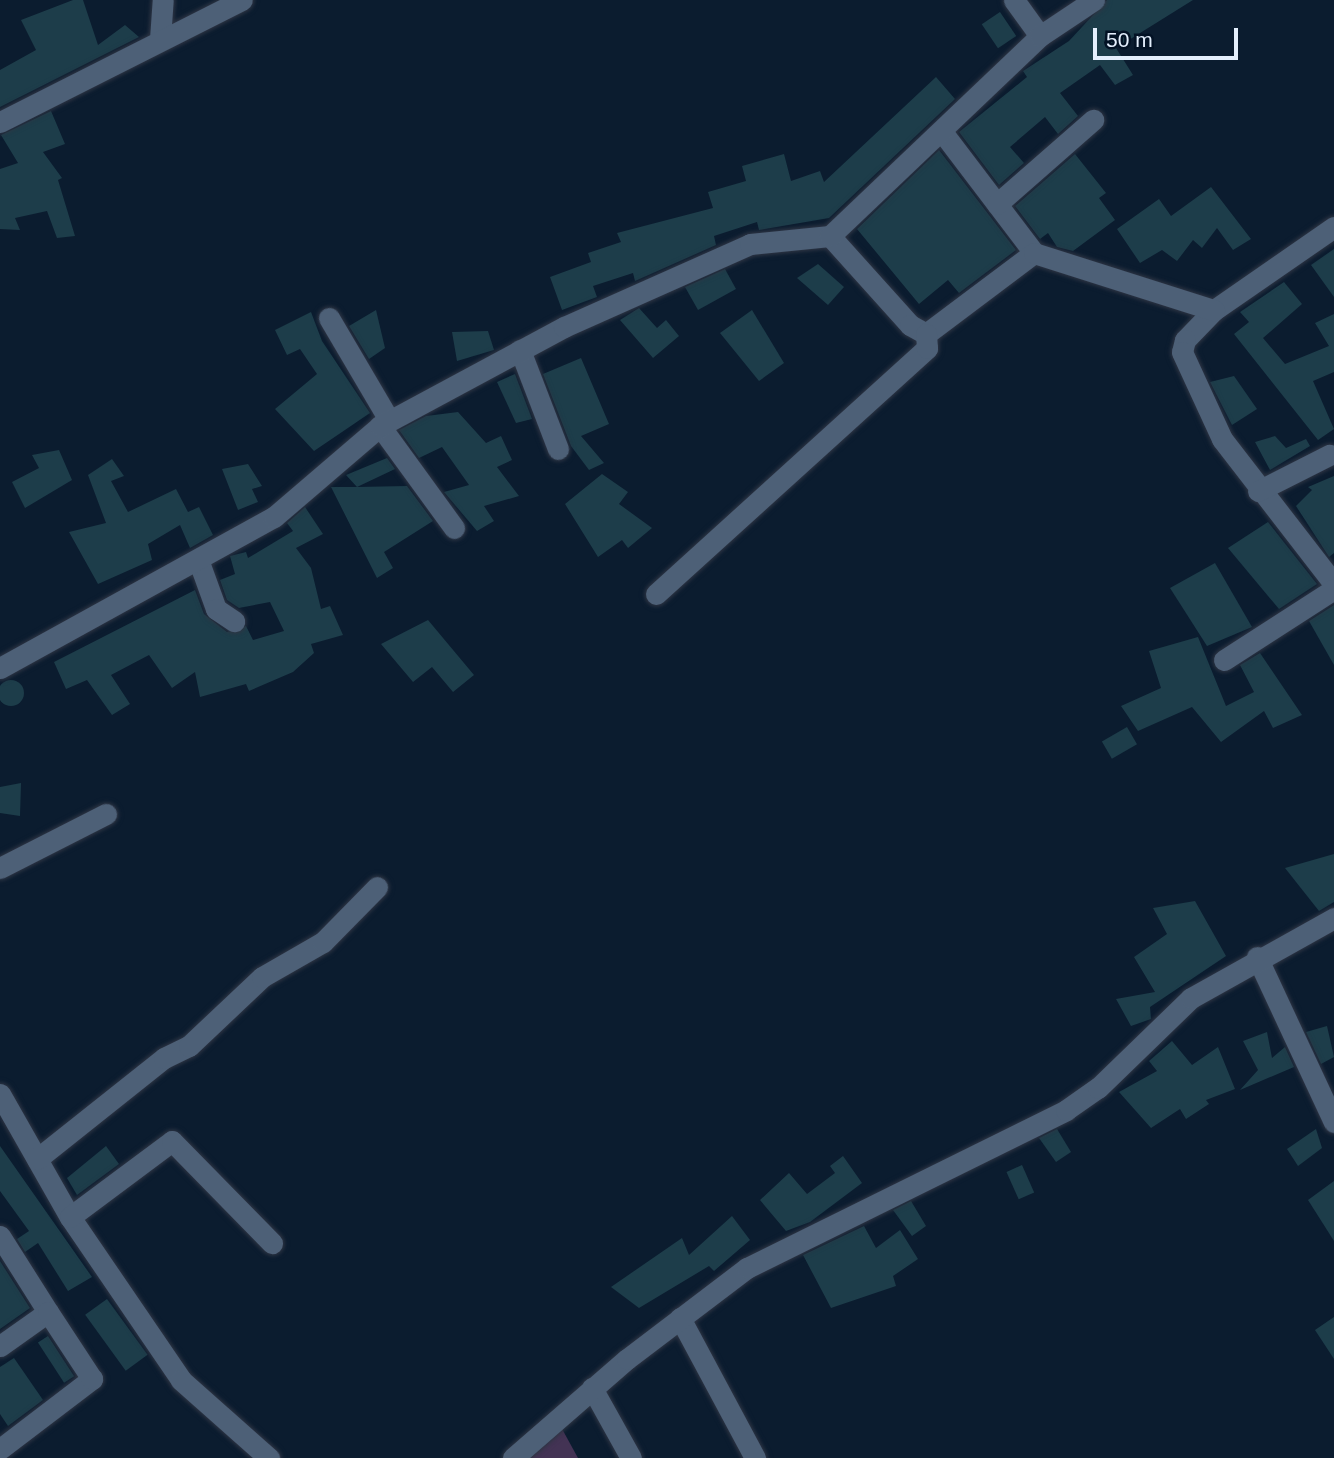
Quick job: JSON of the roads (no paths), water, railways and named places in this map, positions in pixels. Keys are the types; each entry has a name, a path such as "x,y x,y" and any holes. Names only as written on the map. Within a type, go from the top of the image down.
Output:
{"street":[{"path":"160,39 163,0"},
{"path":"0,122 242,0"},
{"path":"1014,0 1040,36"},
{"path":"0,668 199,562 274,517 385,423 520,350 750,244 830,236 943,133 1040,36 1094,0"},
{"path":"997,204 1093,120"},
{"path":"943,133 1034,253 1213,310"},
{"path":"1224,660 1334,586 1258,491 1184,367 1185,340 1213,310 1334,227"},
{"path":"830,236 910,326 926,334"},
{"path":"926,334 1034,253"},
{"path":"329,318 385,423 454,528"},
{"path":"656,594 927,348 926,334"},
{"path":"520,350 558,449"},
{"path":"1258,491 1329,455"},
{"path":"199,562 216,609 234,621"},
{"path":"0,868 106,814"},
{"path":"37,1159 164,1058 189,1046 262,977 323,942 377,887"},
{"path":"513,1458 592,1388 680,1318 812,1231 1066,1110 1098,1088 1191,998 1257,957 1334,918"},
{"path":"1257,957 1334,1122"},
{"path":"0,1094 70,1217 181,1380 269,1458"},
{"path":"70,1217 172,1141 272,1243"},
{"path":"0,1236 92,1379 0,1449 6,1458"},
{"path":"0,1346 48,1312"},
{"path":"680,1318 755,1458"},
{"path":"592,1388 631,1458"}]}
